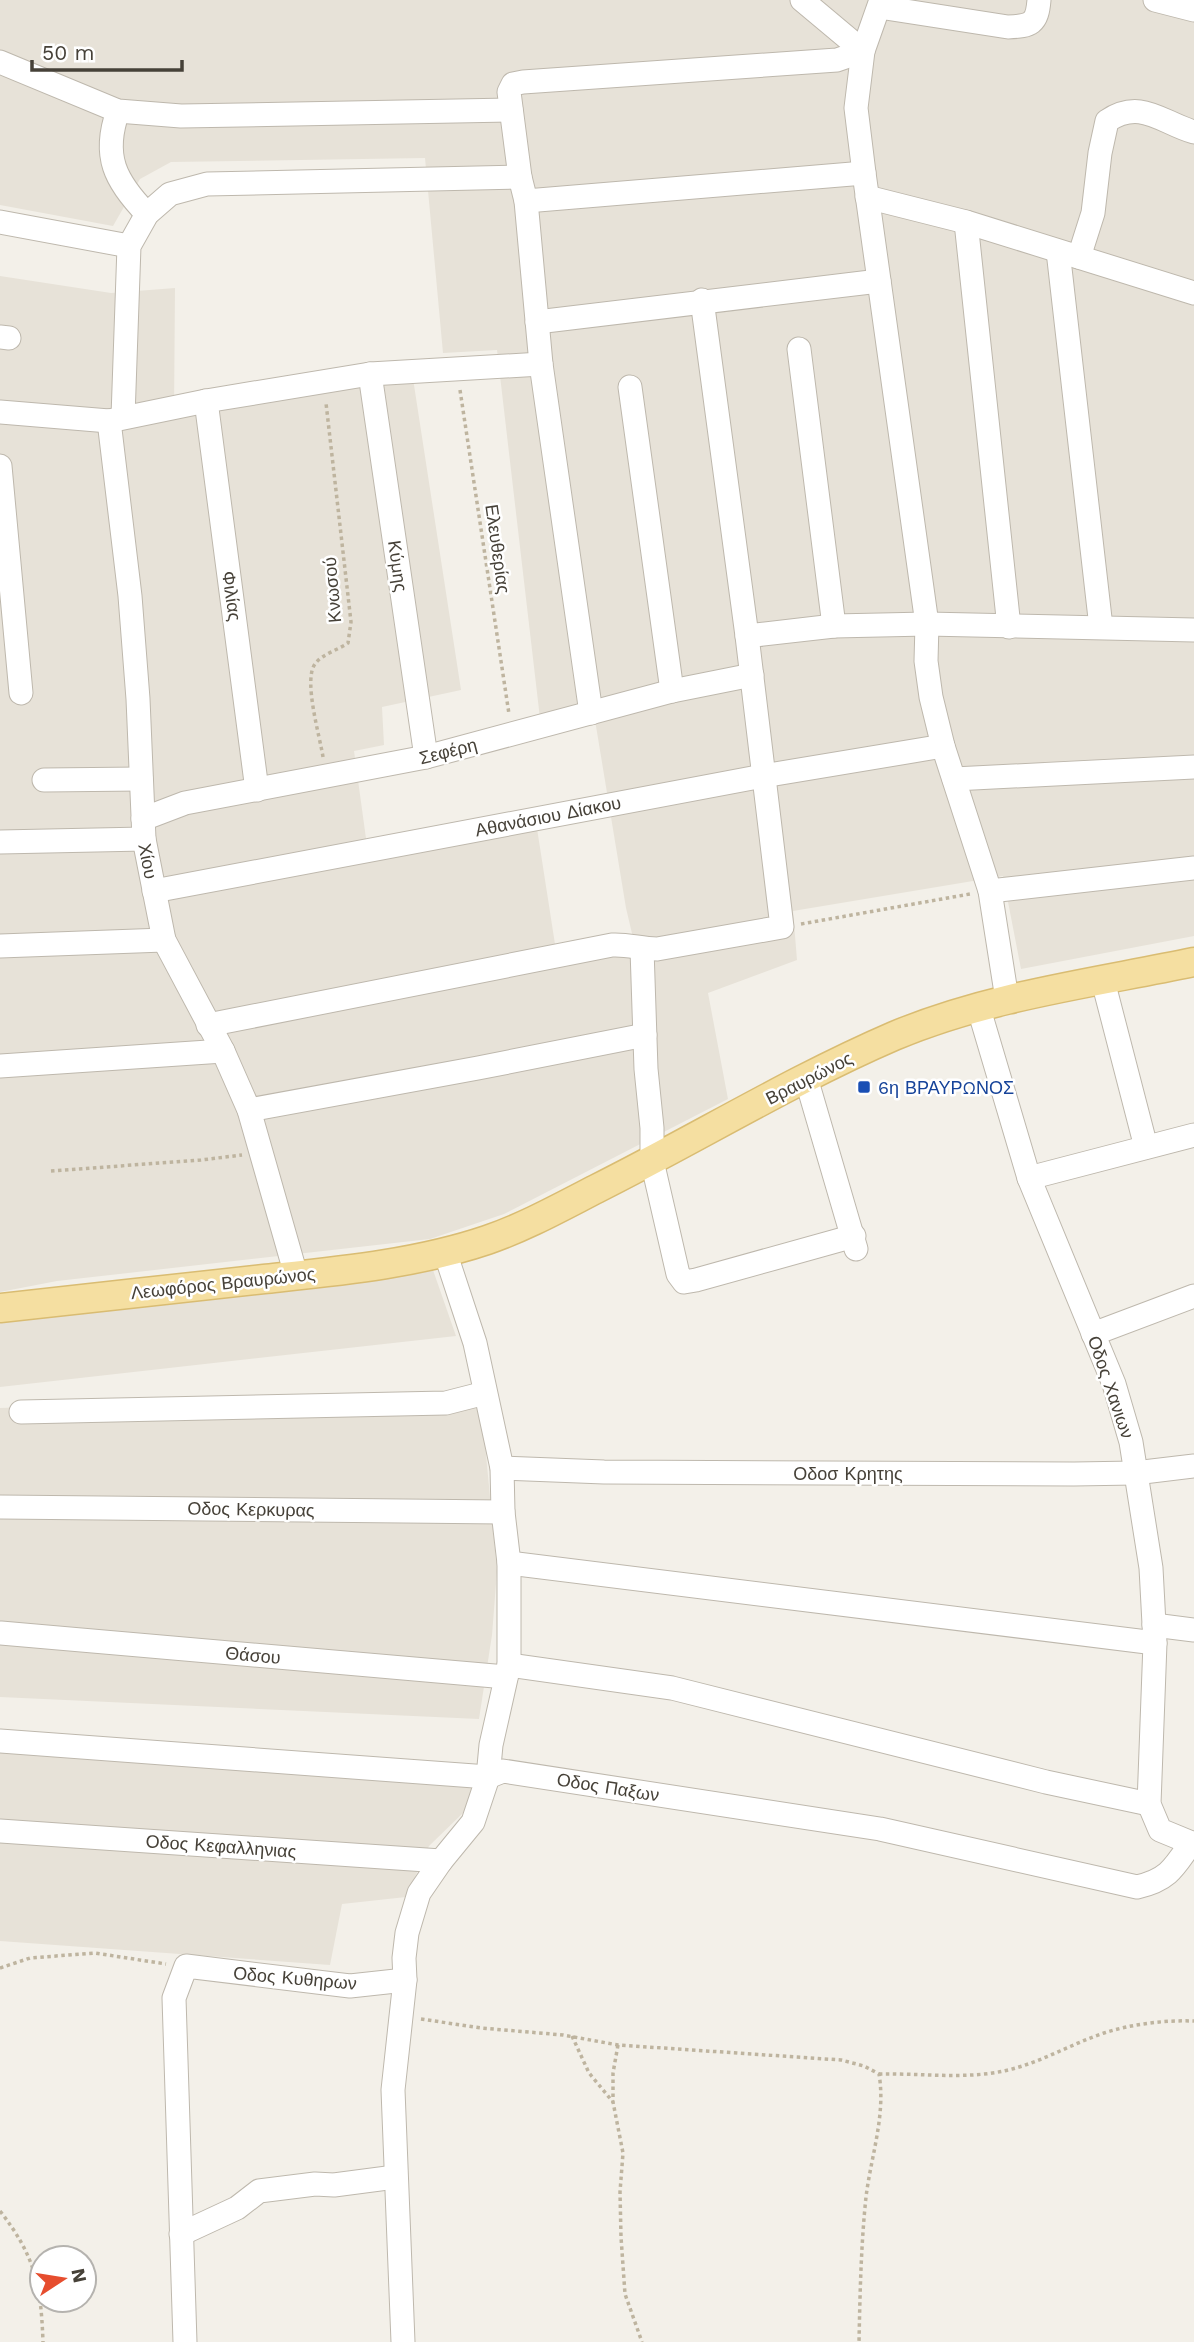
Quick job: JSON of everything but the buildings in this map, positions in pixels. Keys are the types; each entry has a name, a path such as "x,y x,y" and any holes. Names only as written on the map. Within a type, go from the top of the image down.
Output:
{"main road":[{"name":"Βραυρώνος","path":"445,1252 490,1239 556,1209 806,1078 896,1035 978,1006 1194,963"},
{"name":"Λεωφόρος Βραυρώνος","path":"0,1308 296,1275 445,1252"}],"street":[{"path":"802,0 863,51"},
{"path":"1007,999 990,891 943,746 931,697 926,660 927,624 856,108 863,51 880,4 1008,27 1024,27 1032,23 1038,13 1039,0"},
{"path":"1155,0 1194,10"},
{"path":"591,713 541,365 526,201 520,177 509,92 513,84 523,82 836,60 863,51"},
{"path":"0,62 118,111 181,116 511,110"},
{"path":"118,111 111,130 110,149 114,172 132,199 147,214"},
{"path":"1101,628 1068,254 1093,213 1100,153 1107,121 1126,112 1144,112 1194,132"},
{"path":"526,201 864,173"},
{"path":"0,222 129,246 147,214 170,194 207,184 520,177"},
{"path":"867,197 966,222 1194,293"},
{"path":"966,222 1009,627"},
{"name":"Χίου","path":"129,246 116,419 130,596 143,829 164,940 223,1051 249,1110 296,1275"},
{"path":"537,322 702,300 879,281"},
{"path":"208,1025 612,945 627,944 657,949 782,927 752,675 702,300"},
{"path":"799,349 834,626"},
{"path":"0,412 116,419 370,374 541,365"},
{"name":"Κύμης","path":"370,374 426,757"},
{"path":"630,387 672,691"},
{"name":"Φιλίας","path":"206,401 257,790"},
{"path":"0,466 21,693"},
{"path":"747,636 834,626 927,624 1194,630"},
{"name":"Σεφέρη","path":"143,829 184,803 426,757 672,691 752,675"},
{"name":"Αθανάσιου Δίακου","path":"154,891 763,776 943,746"},
{"path":"954,779 1194,766"},
{"path":"44,780 141,779"},
{"path":"0,842 143,829"},
{"path":"990,891 1194,868"},
{"path":"0,946 164,940"},
{"path":"642,948 652,1161 678,1274 684,1282 855,1243 806,1078"},
{"path":"1102,981 1146,1147"},
{"name":"Οδος Χανιων","path":"978,1006 1029,1178 1114,1384 1131,1442 1151,1568 1155,1634 1149,1804"},
{"path":"249,1110 645,1035"},
{"path":"0,1066 223,1051"},
{"path":"1029,1178 1194,1135"},
{"path":"403,2342 393,2090 405,1980 407,1933 419,1893 473,1822 488,1777 491,1745 507,1671 509,1563 503,1512 502,1468 475,1343 445,1252"},
{"path":"1093,1334 1194,1296"},
{"path":"21,1412 446,1403 485,1393"},
{"name":"Οδοσ Κρητης","path":"502,1468 604,1472 1135,1473 1194,1466"},
{"name":"Οδος Κερκυρας","path":"0,1507 503,1512"},
{"path":"509,1563 1155,1634 1194,1630"},
{"name":"Θάσου","path":"1,1633 507,1671 672,1688 1046,1782 1149,1804"},
{"name":"Οδος Παξων","path":"0,1741 488,1777 503,1771 880,1829 1137,1887 1158,1882 1193,1844"},
{"path":"1149,1804 1160,1830 1193,1844"},
{"name":"Οδος Κεφαλληνιας","path":"0,1830 441,1861"},
{"path":"184,2342 174,1998 186,1966"},
{"name":"Οδος Κυθηρων","path":"186,1966 351,1986 405,1980"},
{"path":"181,2234 237,2208 259,2191 395,2177"}],"path":[{"name":"Ελευθερίας","path":"457,368 513,734"},
{"name":"Κνωσού","path":"324,382 351,622 348,643 314,664 310,682 327,777"},
{"path":"782,927 990,891"},
{"path":"51,1171 201,1160 261,1152"},
{"path":"0,1968 30,1958 95,1953 186,1966"},
{"path":"401,2016 481,2028 572,2036 618,2045 841,2060 864,2066 878,2074 1005,2071 1036,2062 1104,2033 1144,2024 1194,2021"},
{"path":"572,2036 589,2073 613,2102"},
{"path":"618,2045 613,2073 613,2102 623,2153 620,2192 625,2294 642,2342"},
{"path":"859,2342 860,2258 882,2092 878,2074"},
{"path":"0,2211 30,2257 41,2302 43,2342"}],"shaded area":[{"path":"0,0 1194,0 1194,936 1021,969 1003,876 793,911 797,960 708,993 728,1099 504,1214 430,1239 57,1281 0,1292 0,276 111,293 175,288 174,413 412,372 461,690 382,707 384,745 354,751 368,853 536,822 557,957 634,942 595,720 541,727 497,350 443,353 425,158 171,162 140,179 113,226 0,205"},
{"path":"433,1270 456,1336 0,1387 0,1314"},
{"path":"480,1391 497,1571 492,1635 479,1719 0,1697 0,1408"},
{"path":"0,1737 480,1780 463,1813 429,1846 406,1897 342,1904 330,1965 0,1941"}],"place":[{"name":"6η ΒΡΑΥΡΩΝΟΣ","path":"864,1087"}]}
